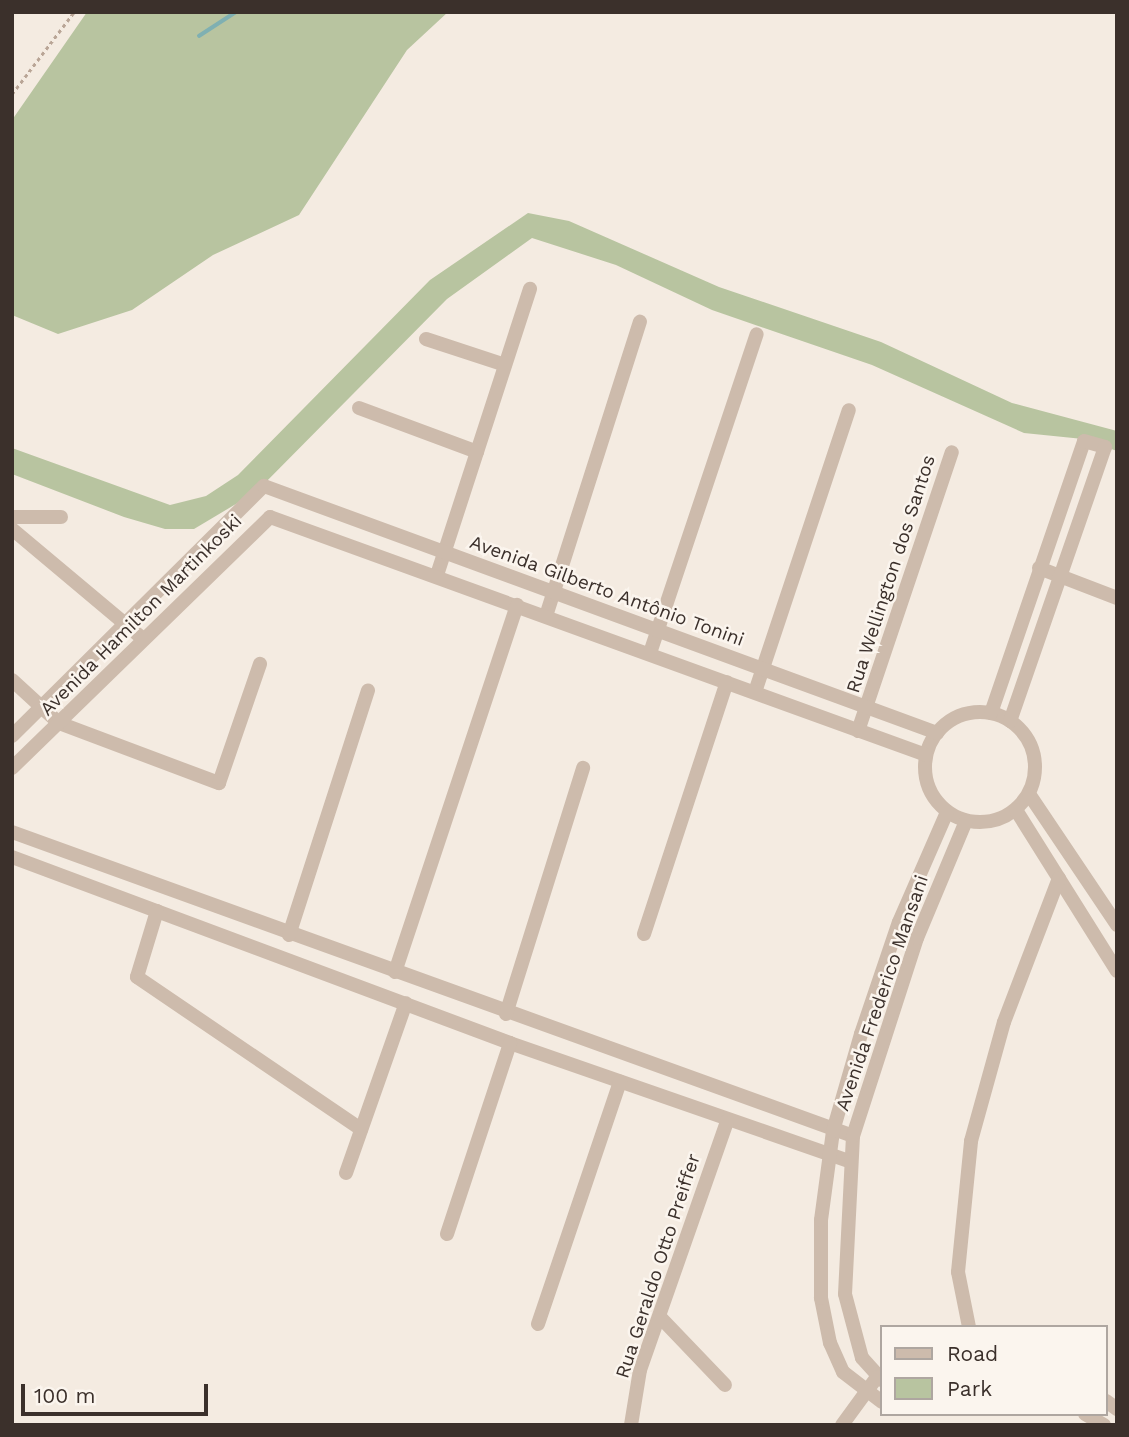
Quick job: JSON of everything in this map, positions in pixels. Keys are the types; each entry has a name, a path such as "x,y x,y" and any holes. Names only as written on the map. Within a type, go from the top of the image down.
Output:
{"street":[{"path":"530,289 437,575 926,755"},
{"path":"546,616 640,322"},
{"path":"650,653 757,334"},
{"path":"426,339 505,365"},
{"path":"359,408 477,452"},
{"path":"755,692 849,410"},
{"path":"991,713 1038,568 1084,442 1105,447 1010,721"},
{"name":"Rua Wellington dos Santos","path":"858,731 952,452"},
{"name":"Avenida Gilberto Antônio Tonini","path":"264,486 937,733"},
{"name":"Avenida Hamilton Martinkoski","path":"12,737 264,486"},
{"path":"12,517 61,517"},
{"name":"Avenida Hamilton Martinkoski","path":"12,768 266,517 437,575"},
{"path":"12,528 143,639"},
{"path":"1038,568 1117,598"},
{"path":"395,972 517,605"},
{"path":"12,680 59,723 219,783 260,664"},
{"path":"644,934 727,682"},
{"path":"289,935 368,690"},
{"path":"991,713 1010,721 1034,754 1029,794 1016,810 997,820 966,821 947,812 929,789 926,755 937,733 961,715 991,713"},
{"path":"506,1014 583,768"},
{"path":"1029,794 1117,925"},
{"path":"1016,810 1117,971"},
{"name":"Avenida Frederico Mansani","path":"880,1401 864,1394 843,1372 821,1297 829,1155 833,1131 899,922 947,812"},
{"name":"Avenida Frederico Mansani","path":"880,1379 862,1358 845,1294 849,1161 853,1136 918,938 966,821"},
{"path":"12,832 506,1014 853,1136"},
{"path":"12,856 510,1043 727,1121 849,1161"},
{"path":"969,1325 958,1272 971,1141 1004,1022 1059,878"},
{"path":"157,911 137,976 361,1129"},
{"path":"346,1173 406,1003"},
{"path":"447,1234 510,1043"},
{"path":"538,1324 620,1082"},
{"name":"Rua Geraldo Otto Preiffer","path":"631,1425 640,1370 727,1121"},
{"path":"660,1317 725,1385"},
{"path":"848,1422 864,1394 880,1379"},
{"path":"1088,1416 1104,1425"}],"path":[{"path":"12,94 74,12"}],"green space":[{"path":"87,12 448,12 407,50 299,215 213,255 132,310 58,334 12,315 12,120"},
{"path":"528,213 569,221 719,287 881,342 1012,403 1117,431 1117,451 1083,439 1024,433 872,365 712,310 616,265 532,238 447,299 256,492 194,529 165,529 124,517 12,474 12,448 170,505 206,496 238,475 430,280"}],"waterway":[{"path":"199,36 236,12"}]}
